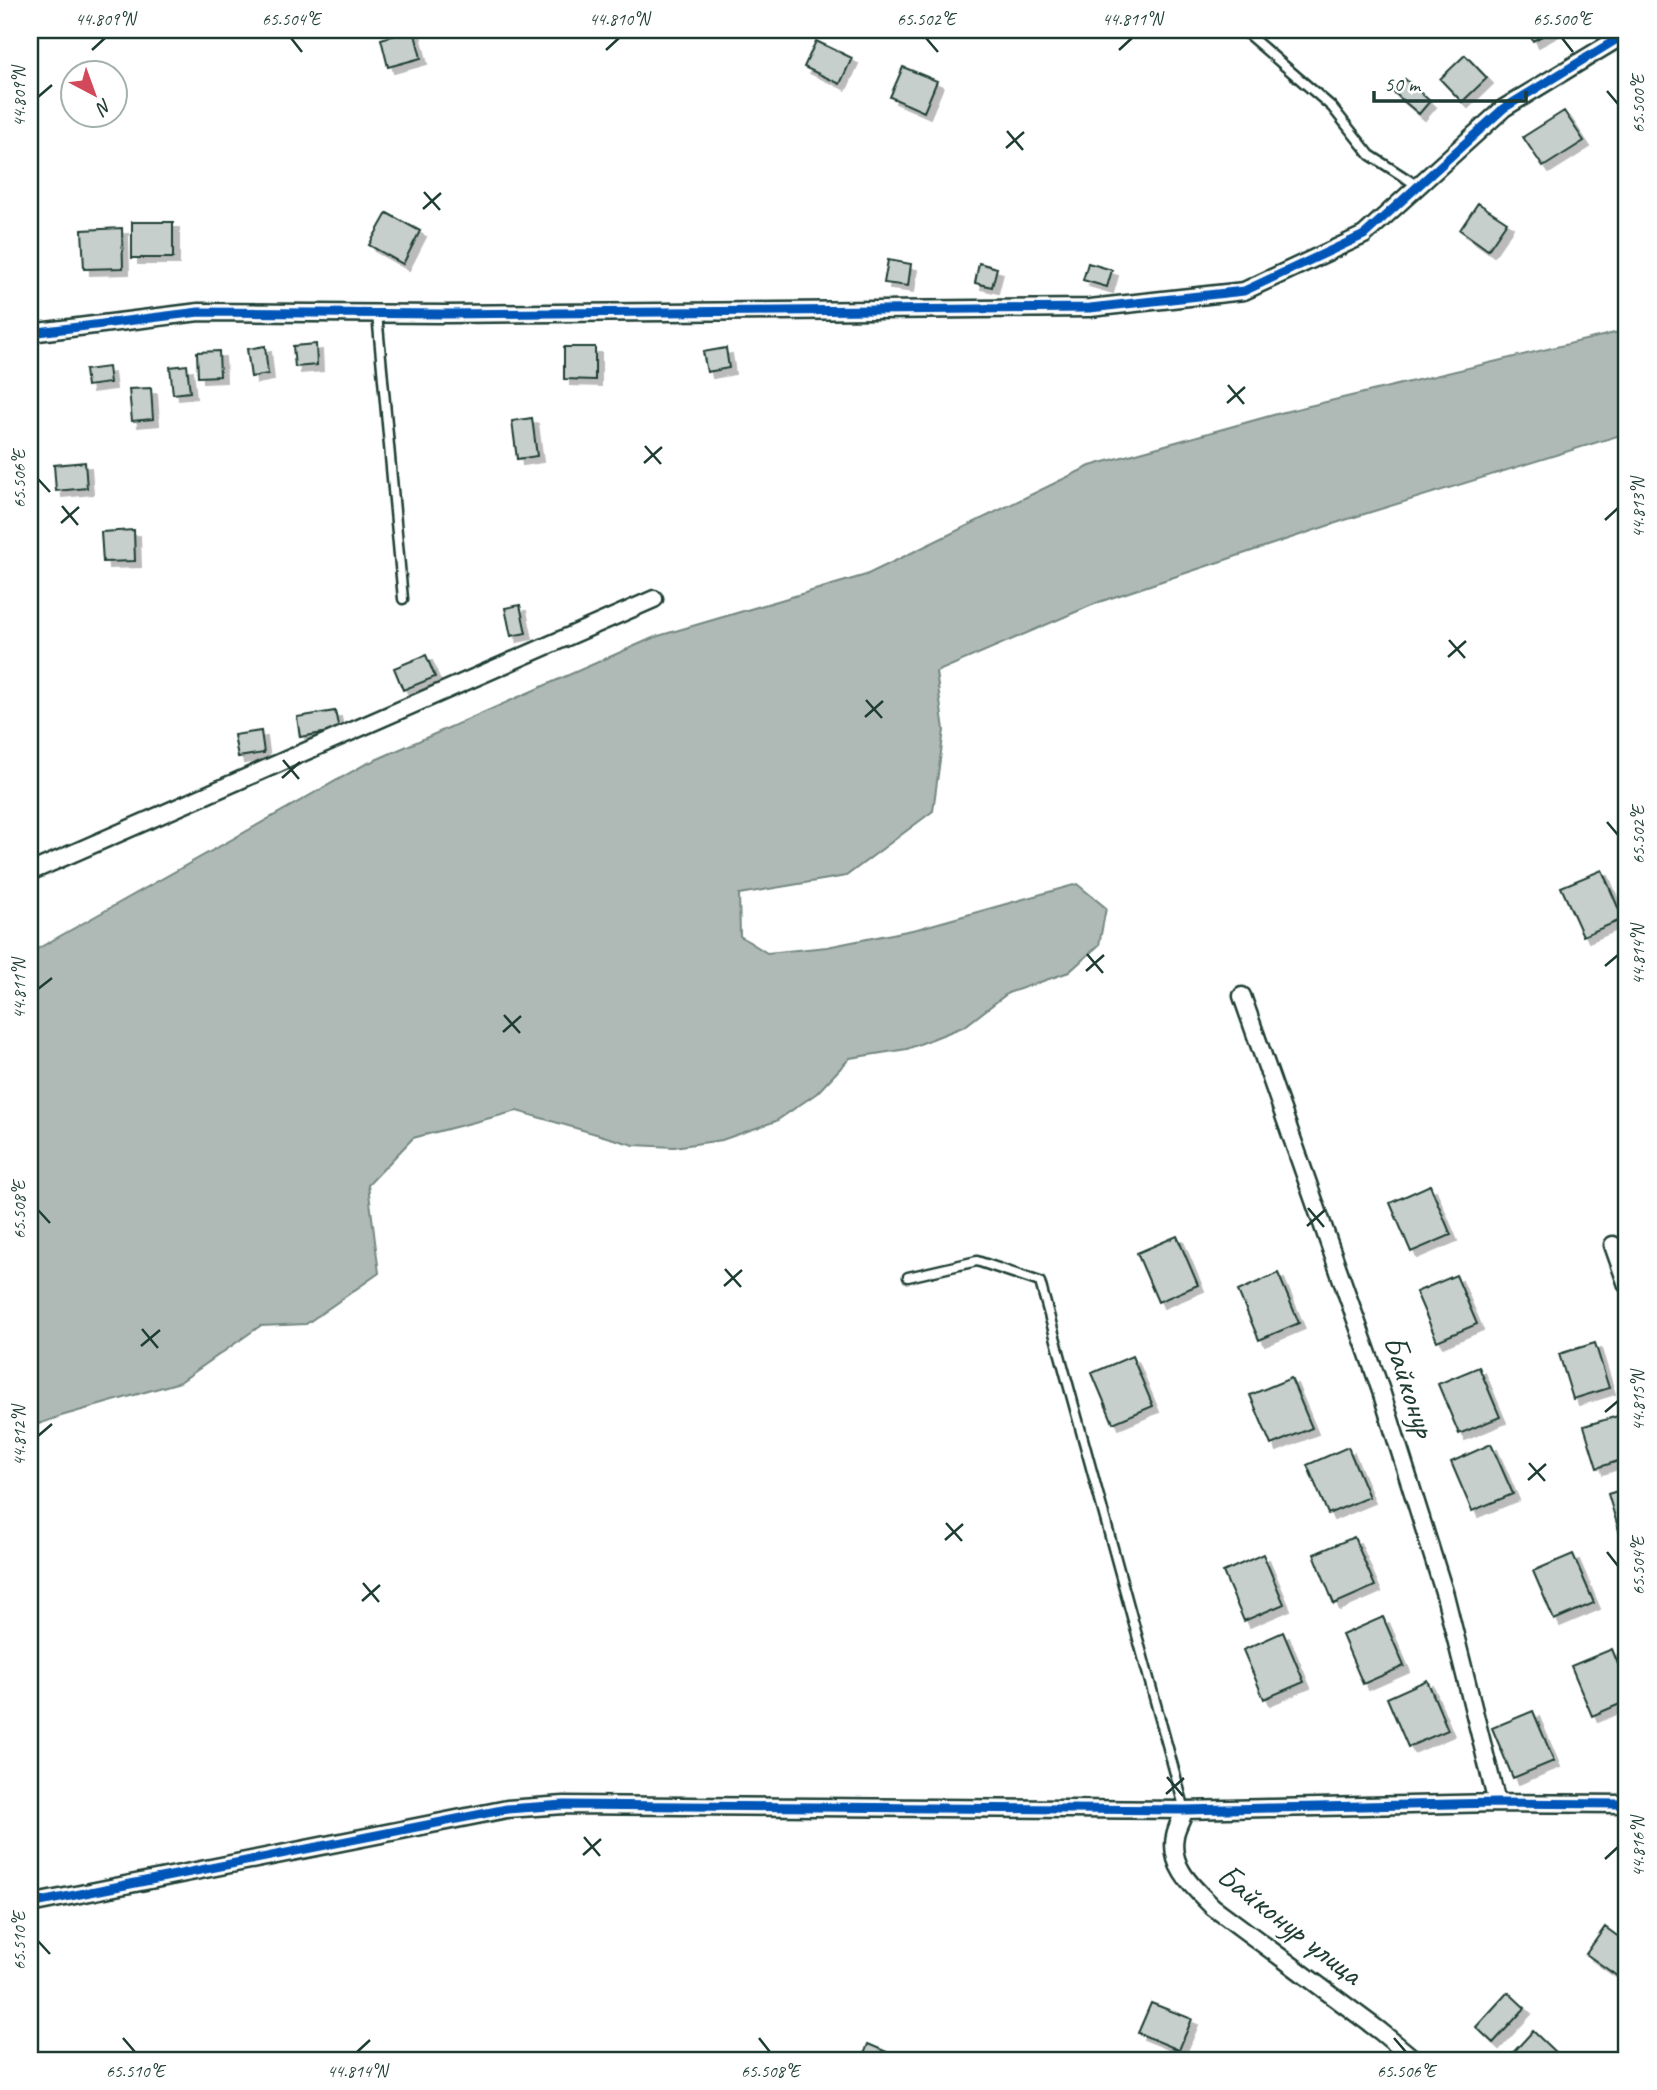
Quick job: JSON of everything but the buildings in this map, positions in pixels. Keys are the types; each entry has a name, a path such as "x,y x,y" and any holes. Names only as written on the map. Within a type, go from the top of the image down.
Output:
{"street":[{"path":"30,333 199,312 1090,308 1244,291 1364,235 1504,108 1627,33"},
{"path":"30,872 654,598"},
{"name":"Байконур","path":"1242,996 1381,1391 1445,1595 1497,1803"},
{"path":"1613,1245 1627,1285"},
{"path":"30,1904 507,1809 578,1805 1185,1810 1497,1803 1627,1804"},
{"name":"Байконур улица","path":"1185,1810 1174,1837 1177,1865 1189,1883 1213,1907 1415,2060"}],"lane":[{"path":"1243,30 1332,107 1370,155 1418,186"},
{"path":"377,313 403,599"},
{"path":"908,1277 977,1261 1040,1282 1185,1810"}],"shaded area":[{"path":"1627,330 1627,433 1345,520 1099,602 936,672 944,730 933,811 846,876 739,894 740,936 767,953 827,947 917,929 1077,884 1106,908 1099,945 1069,972 1008,993 965,1026 907,1049 850,1058 817,1093 776,1121 722,1140 674,1147 634,1145 517,1111 413,1138 368,1185 379,1273 306,1324 260,1326 180,1382 30,1427 30,953 364,765 655,637 866,575 1090,466 1284,412"}],"cycle path":[{"path":"30,333 199,312 445,314 1090,308 1244,291 1364,235 1504,108 1627,33"},
{"path":"30,1904 507,1809 564,1805 1185,1810 1497,1803 1627,1804"}]}
